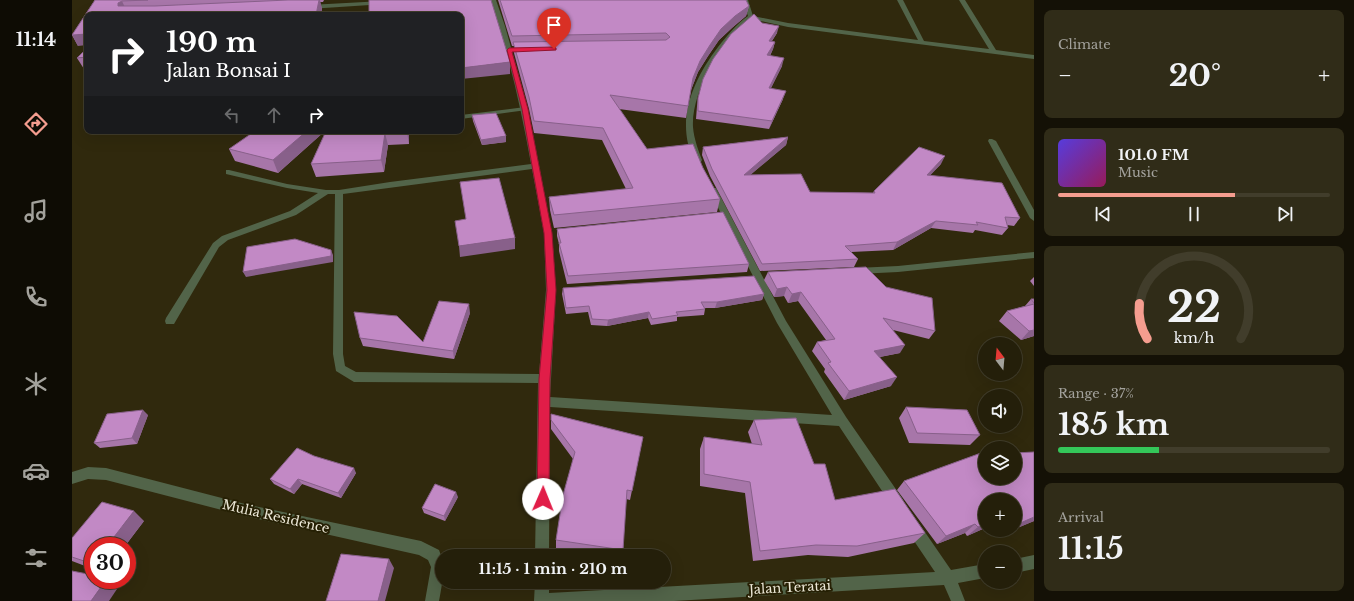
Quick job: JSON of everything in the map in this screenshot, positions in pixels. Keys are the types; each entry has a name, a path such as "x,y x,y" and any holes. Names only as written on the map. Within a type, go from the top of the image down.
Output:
{"street":[{"path":"493,0 513,50 536,166 553,233 555,290 544,379 545,402 542,549"},
{"path":"745,0 751,17"},
{"path":"900,0 922,43"},
{"path":"962,0 994,52"},
{"path":"302,7 389,3"},
{"path":"751,17 788,25 1034,57"},
{"path":"703,170 691,138 691,114 695,92 705,70 719,50 734,31 751,17"},
{"path":"464,117 525,109"},
{"path":"992,141 1034,218"},
{"path":"229,172 262,181 326,192 339,192 390,184 536,166"},
{"path":"709,183 721,216 752,276 842,421 948,578 958,601"},
{"path":"170,321 216,245 225,238 292,213 326,192"},
{"path":"339,192 338,354 340,368 354,377 544,379"},
{"path":"850,271 898,269 1034,255"},
{"path":"752,276 772,275"},
{"path":"545,402 842,421"},
{"name":"Mulia Residence","path":"72,478 88,473 106,474 245,510 421,548 434,555 438,567 432,601"},
{"path":"1022,565 1034,562"},
{"name":"Jalan Teratai","path":"546,601 948,578 978,572"},
{"path":"541,601 542,589"}],"building":[{"path":"95,0 148,0 122,1 118,3 118,6 155,6 319,0 317,12 87,12"},
{"path":"369,0 491,0 510,62 464,68 464,12 369,12"},
{"path":"500,0 746,0 749,6 721,29 700,61 693,78 688,106 610,95 647,149 693,144 703,168 720,199 554,215 549,197 633,188 603,128 534,121 529,97 513,42 666,40 670,37 666,33 512,36"},
{"path":"754,14 762,23 779,26 769,41 775,42 767,55 784,58 769,88 786,91 772,121 698,111 698,98 703,79 713,59 731,34"},
{"path":"84,17 84,34 72,35"},
{"path":"84,51 84,57 77,58"},
{"path":"496,113 506,136 481,140 472,115"},
{"path":"251,134 303,134 273,160 229,149"},
{"path":"325,134 385,134 381,160 311,164"},
{"path":"788,137 744,175 801,174 810,192 875,193 874,191 919,147 945,156 927,175 1002,183 1020,218 1005,217 1008,228 976,222 978,225 936,221 897,242 845,246 858,259 762,264 712,169 703,147"},
{"path":"499,178 515,238 459,246 455,221 466,219 460,182"},
{"path":"723,212 749,264 568,276 559,243 561,243 557,229"},
{"path":"295,239 331,250 331,256 243,272 247,247"},
{"path":"866,267 886,287 932,298 935,331 883,318 905,345 874,351 897,377 849,391 828,363 831,362 817,342 835,339 801,292 792,294 787,287 777,289 768,272"},
{"path":"754,276 764,294 717,302 701,302 705,309 676,312 678,315 652,319 649,312 608,320 592,319 589,306 566,308 563,288"},
{"path":"439,301 469,304 453,351 360,338 354,312 397,316 423,342"},
{"path":"1034,304 1034,330 1029,331 1007,311"},
{"path":"906,407 967,410 980,435 917,433"},
{"path":"143,410 132,438 94,443 107,414"},
{"path":"551,414 643,437 632,491 627,490 623,549 556,540 563,495 575,452 551,420"},
{"path":"796,418 814,464 825,464 835,500 895,489 925,533 857,546 816,545 760,551 750,482 704,474 704,437 762,445 754,420"},
{"path":"297,448 314,456 354,468 338,493 298,479 290,489 270,479"},
{"path":"1034,452 1034,517 1022,522 1022,493 978,493 978,527 975,524 946,536 904,481 978,454 978,485 1022,485 1022,453"},
{"path":"435,484 456,492 444,516 422,508"},
{"path":"102,502 134,511 114,537 84,537 84,561 72,557 72,538"},
{"path":"341,554 389,559 378,601 326,601"},
{"path":"72,571 84,573 84,589 100,589 91,601 72,601"}],"route":[{"path":"543,499 544,379 551,290 548,233 525,109 509,50 554,49"}]}
